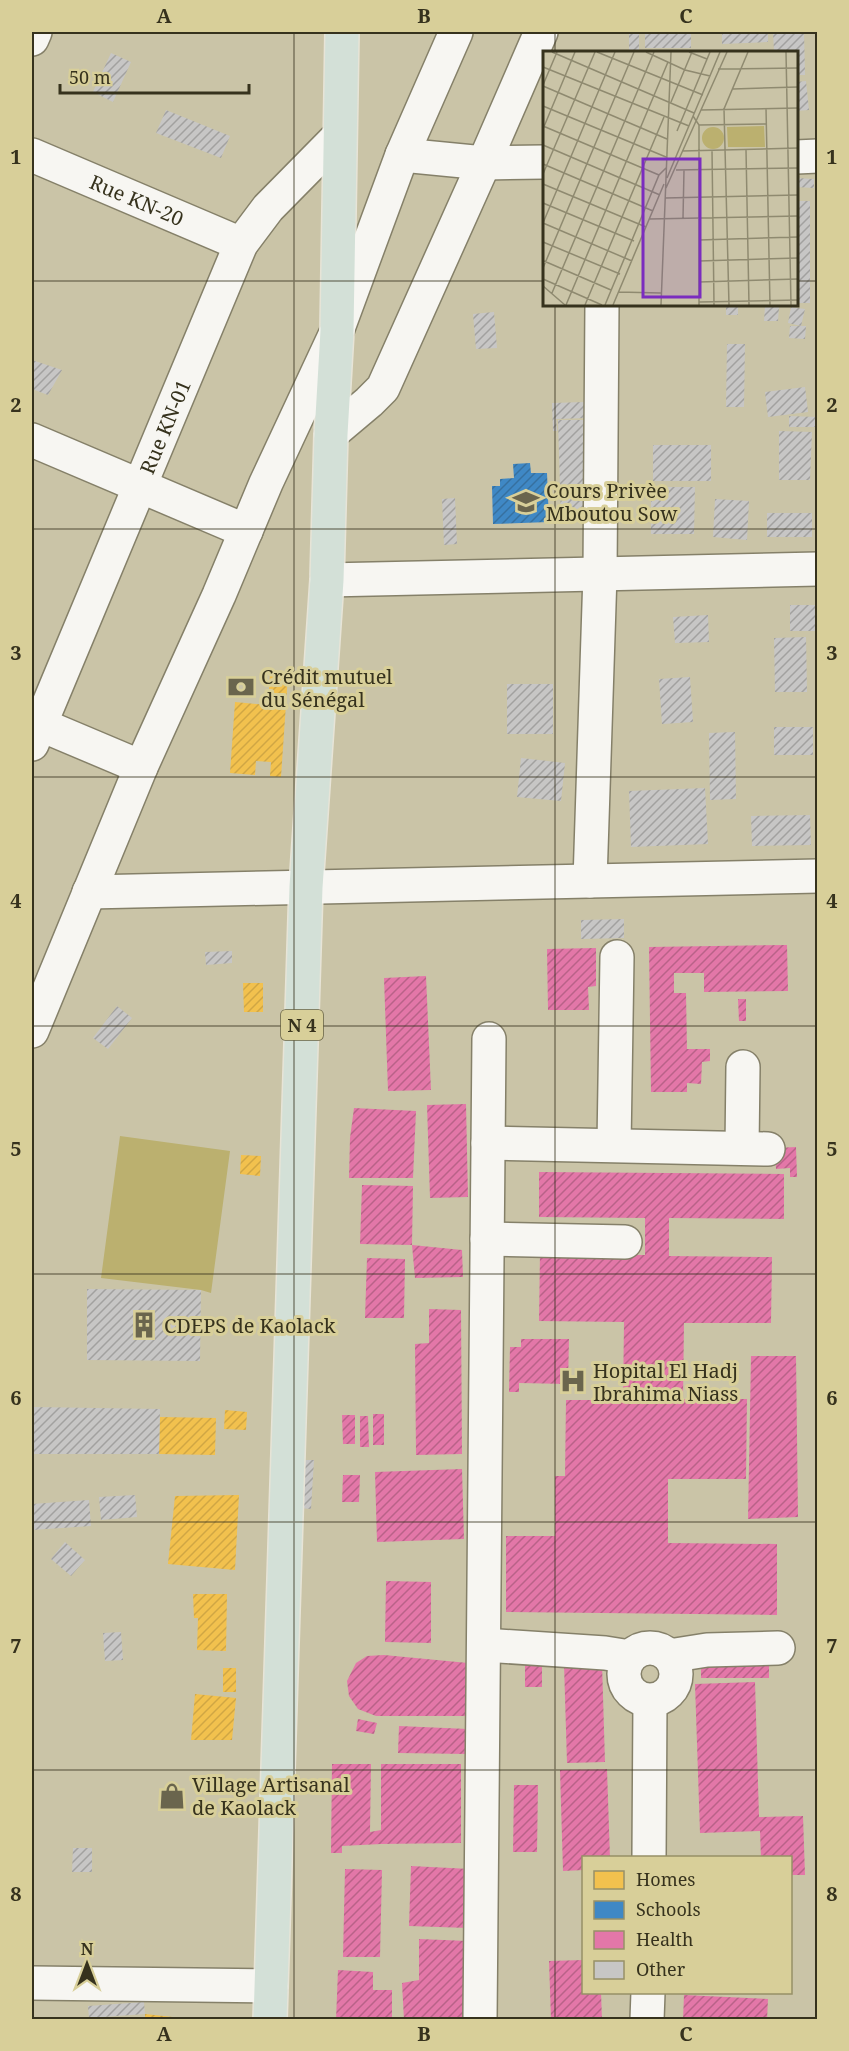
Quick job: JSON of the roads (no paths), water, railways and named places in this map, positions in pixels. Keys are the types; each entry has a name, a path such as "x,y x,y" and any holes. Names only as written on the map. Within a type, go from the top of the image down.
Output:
{"main road":[{"name":"N 4","path":"270,2019 306,887 327,580 331,434 337,331 342,32"}],"street":[{"path":"32,39 35,32"},
{"path":"34,1020 141,767 337,331 402,155 456,32"},
{"path":"331,434 383,388 541,32"},
{"name":"Rue KN-01","path":"34,730 242,244 267,208 339,136"},
{"name":"Rue KN-20","path":"32,155 242,244"},
{"path":"402,155 484,163 543,162"},
{"path":"798,157 818,156"},
{"path":"590,881 600,574 602,306"},
{"path":"32,440 246,531"},
{"path":"327,580 818,569"},
{"path":"34,730 141,767"},
{"path":"89,892 818,876"},
{"path":"614,1145 617,957"},
{"path":"480,2019 489,1039"},
{"path":"488,1143 755,1149 743,1067"},
{"path":"487,1239 625,1242"},
{"path":"484,1645 605,1653 630,1657"},
{"path":"649,1648 660,1650 669,1656 675,1665 677,1675 669,1693 650,1701 632,1694 623,1676 630,1657 638,1650 649,1648"},
{"path":"669,1656 707,1650 778,1648"},
{"path":"649,1856 650,1701"},
{"path":"32,1983 271,1986"},
{"path":"647,2019 648,1994"}],"place":[{"name":"Cours Privèe Mboutou Sow","path":"526,502"},
{"name":"Crédit mutuel du Sénégal","path":"241,687"},
{"name":"CDEPS de Kaolack","path":"144,1325"},
{"name":"Hopital El Hadj Ibrahima Niass","path":"573,1381"},
{"name":"Village Artisanal de Kaolack","path":"172,1796"}]}
